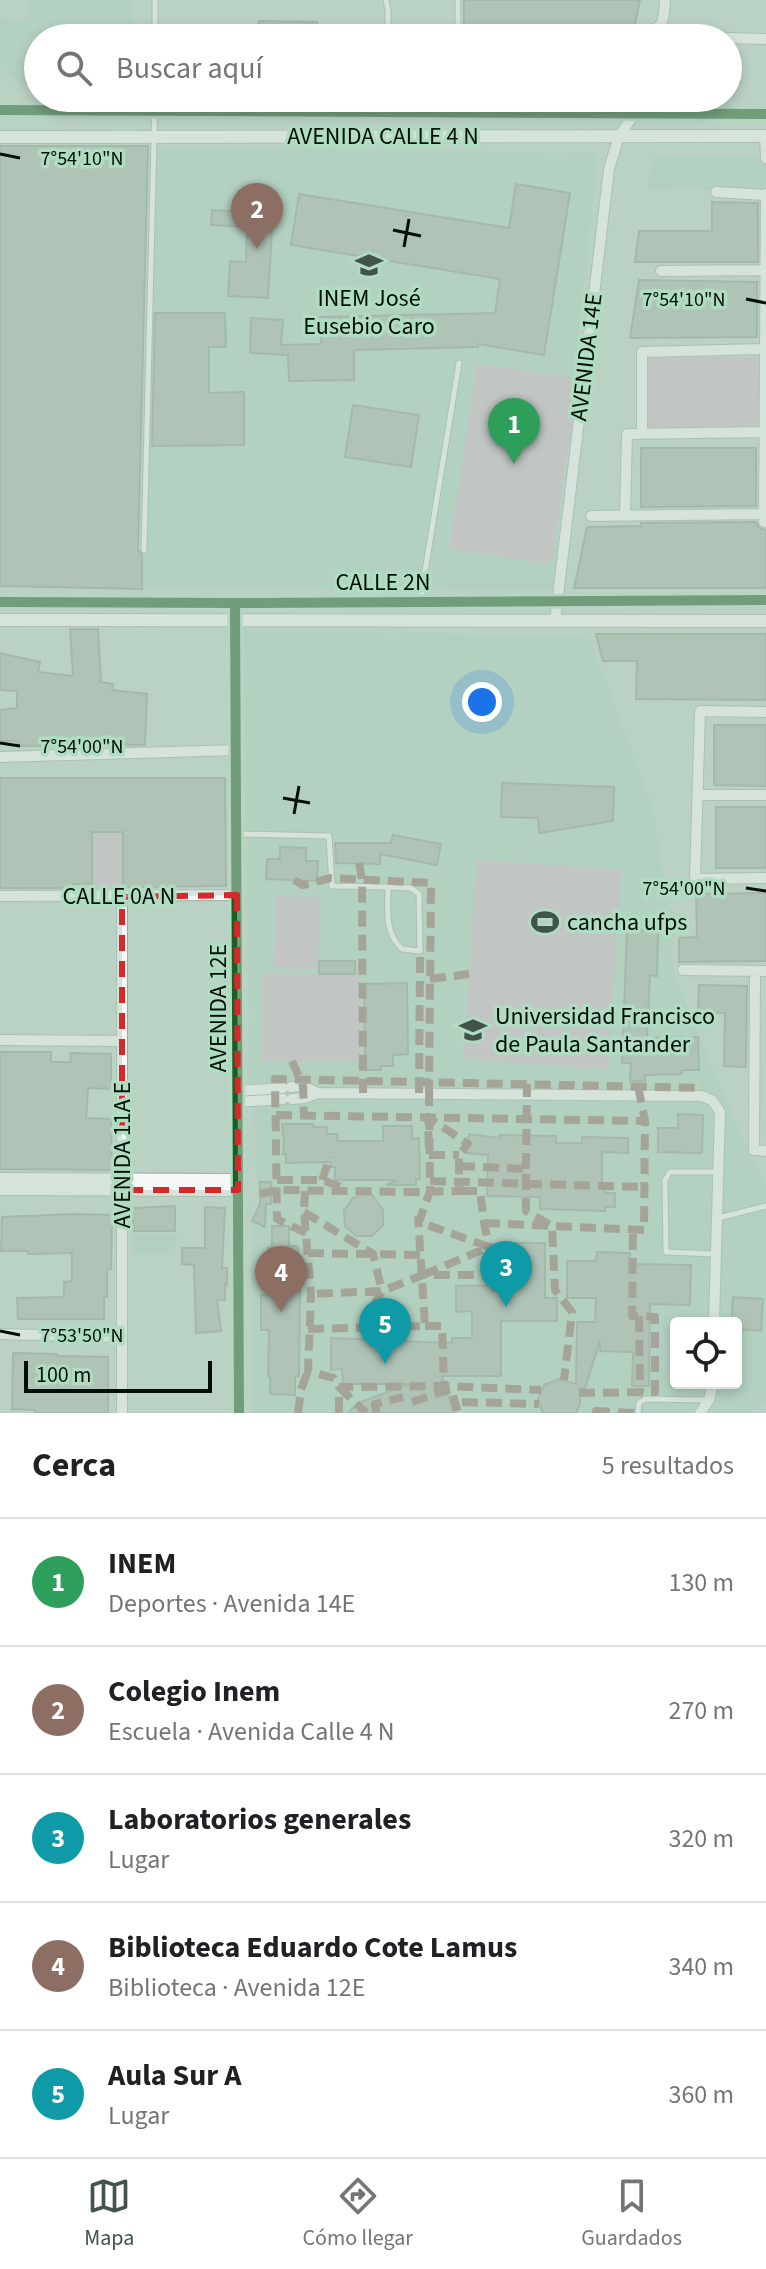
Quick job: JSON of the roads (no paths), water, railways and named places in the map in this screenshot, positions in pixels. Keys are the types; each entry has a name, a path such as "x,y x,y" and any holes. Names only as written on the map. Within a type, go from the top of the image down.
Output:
{"street":[{"path":"662,24 665,0"},
{"path":"742,38 766,39"},
{"name":"AVENIDA CALLE 4 N","path":"0,110 24,109"},
{"path":"249,112 249,137"},
{"name":"AVENIDA CALLE 4 N","path":"387,112 766,114"},
{"path":"459,136 460,112"},
{"name":"AVENIDA 14E","path":"555,621 609,169 619,136 635,113"},
{"path":"765,136 766,158"},
{"name":"AVENIDA CALLE 4 N","path":"0,137 765,136"},
{"path":"591,516 765,517 766,194 716,192"},
{"path":"661,271 765,270"},
{"path":"642,434 642,352 765,349"},
{"path":"625,516 627,434 765,432"},
{"path":"657,600 657,621"},
{"name":"CALLE 2N","path":"0,602 766,600"},
{"name":"AVENIDA 12E","path":"235,603 242,1098 238,1185 239,1413"},
{"name":"CALLE 2N","path":"0,620 766,621"},
{"path":"766,712 700,711 695,879 766,878"},
{"path":"0,757 237,750"},
{"path":"698,795 766,795"},
{"name":"CALLE 0A N","path":"0,896 237,895"},
{"name":"AVENIDA 11A E","path":"122,897 122,1413"},
{"path":"683,970 761,971 754,1150 766,1151"},
{"path":"0,1040 122,1041"},
{"path":"242,1098 287,1093 304,1098 318,1093 707,1097 716,1103 720,1112 714,1317"},
{"path":"242,1098 287,1093"},
{"path":"0,1179 238,1185"},
{"path":"0,1189 122,1184"},
{"path":"0,1334 122,1337"},
{"path":"700,1413 709,1400 712,1389"}],"lane":[{"path":"155,0 155,24"},
{"path":"386,0 387,24"},
{"path":"458,0 458,24"},
{"path":"144,550 154,112"},
{"path":"420,602 459,363"},
{"path":"237,834 329,836 332,886 388,887 411,888 419,894 420,951 402,949 392,936 388,921 388,887"},
{"path":"717,1254 666,1252 665,1180 670,1172 720,1172"},
{"path":"718,1218 766,1206"},
{"path":"638,1413 639,1403 645,1399 709,1400"}],"place":[{"name":"Colegio Inem","path":"257,249"},
{"name":"INEM José Eusebio Caro","path":"369,265"},
{"name":"INEM","path":"514,464"},
{"name":"cancha ufps","path":"545,922"},
{"name":"Universidad Francisco de Paula Santander","path":"473,1030"},
{"name":"Laboratorios generales","path":"506,1307"},
{"name":"Biblioteca Eduardo Cote Lamus","path":"281,1312"},
{"name":"Aula Sur A","path":"385,1364"}]}
